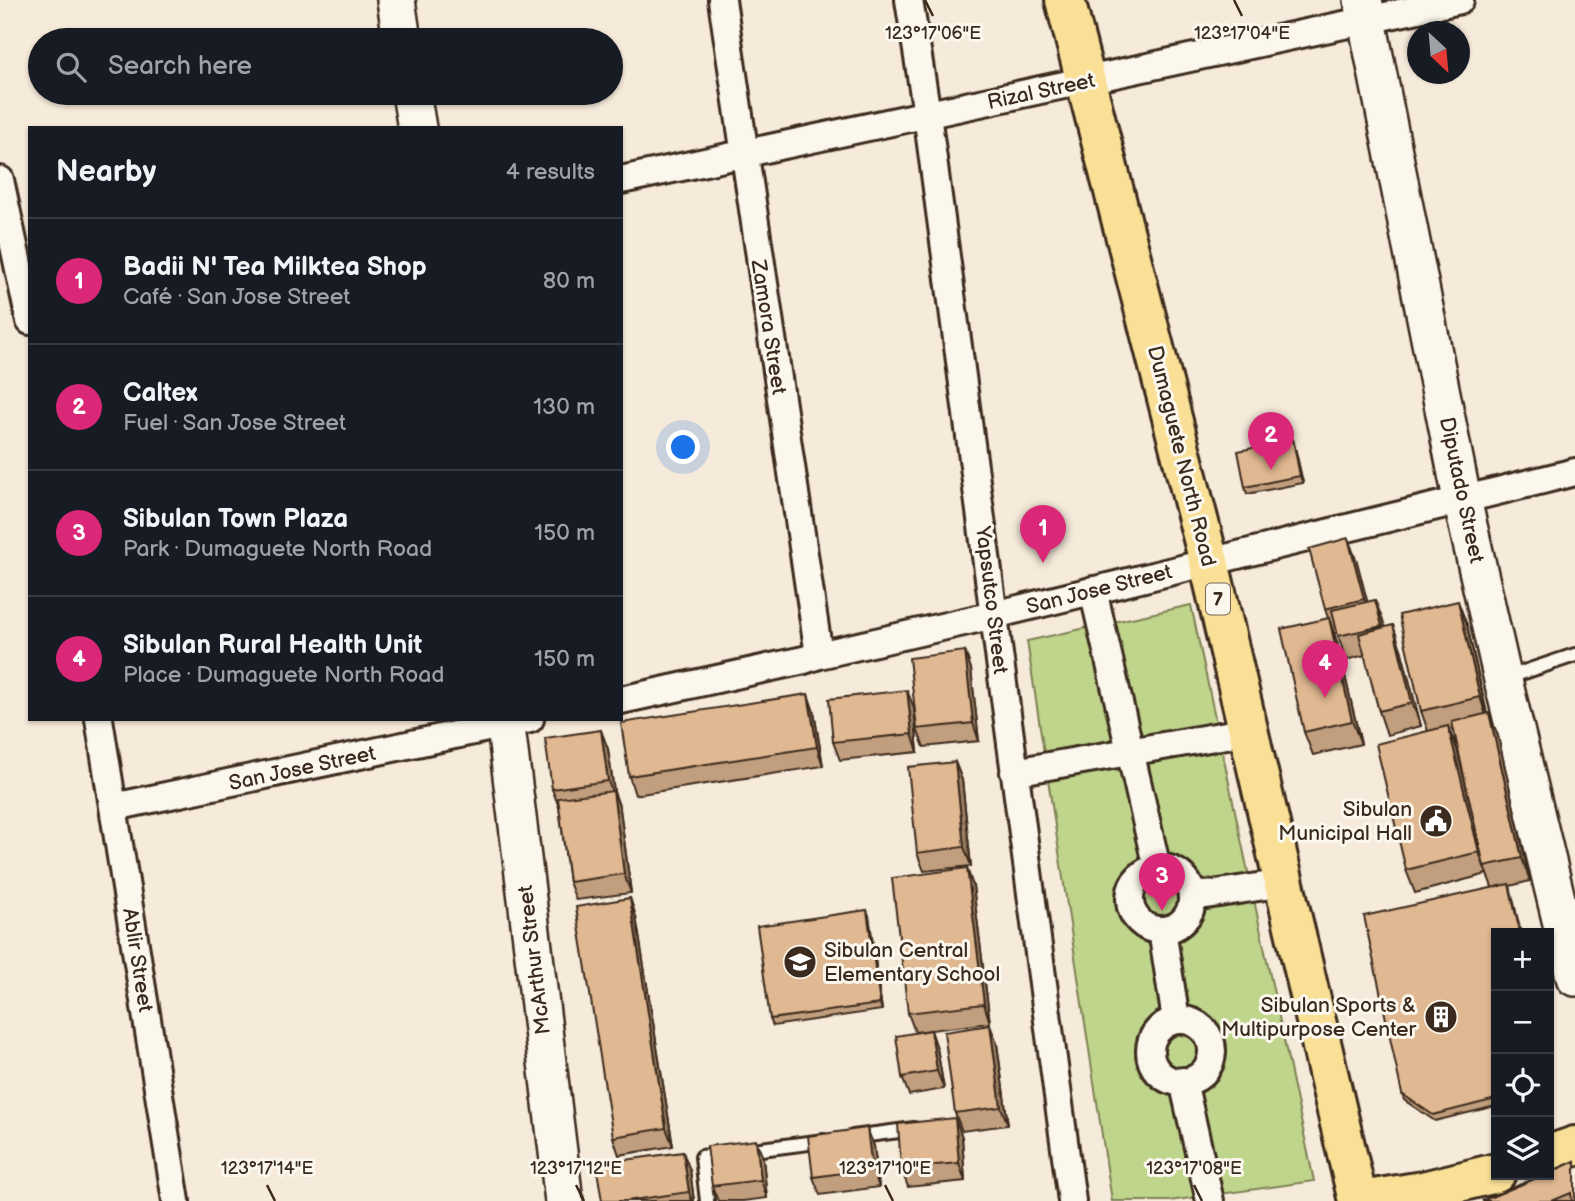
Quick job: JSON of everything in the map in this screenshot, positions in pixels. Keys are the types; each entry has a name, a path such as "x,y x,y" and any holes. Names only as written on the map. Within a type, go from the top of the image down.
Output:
{"highway":[{"name":"Dumaguete North Road","path":"1065,0 1209,562 1360,1201 1423,1191 1491,1173"},
{"path":"1554,1153 1575,1146"}],"street":[{"path":"396,0 400,28"},
{"name":"Zamora Street","path":"722,0 819,655"},
{"name":"Yapsutco Street","path":"909,0 927,114 1072,1201"},
{"name":"Rizal Street","path":"623,180 1086,82 1365,11 1460,0"},
{"name":"Diputado Street","path":"1365,11 1462,499 1575,977"},
{"path":"413,105 417,126"},
{"path":"0,180 28,309"},
{"name":"San Jose Street","path":"623,700 994,615 1575,472"},
{"path":"1093,590 1157,868"},
{"name":"Ablir Street","path":"99,721 176,1201"},
{"name":"San Jose Street","path":"114,807 514,721"},
{"name":"McArthur Street","path":"514,721 564,1201"},
{"path":"1014,772 1249,731"},
{"path":"1166,868 1178,873 1187,882 1192,894 1191,906 1185,918 1175,926 1162,930 1149,927 1138,920 1131,908 1130,895 1135,883 1148,870 1166,868"},
{"path":"1192,894 1206,895 1284,883"},
{"path":"1162,930 1176,1020"},
{"path":"1176,1020 1198,1024 1207,1034 1211,1046 1210,1059 1204,1070 1194,1079 1184,1081 1169,1079 1158,1072 1151,1060 1150,1048 1154,1035 1167,1023 1176,1020"},
{"path":"1184,1081 1210,1201"}],"lane":[{"path":"1503,680 1575,655"},
{"path":"707,1201 702,1157 929,1127"}],"green space":[{"path":"1191,605 1314,1181 1169,1201 1112,1201 1027,641"}],"building":[{"path":"1293,440 1300,476 1245,487 1238,451"},
{"path":"1348,538 1364,599 1325,609 1309,549"},
{"path":"1375,600 1382,626 1338,636 1332,610"},
{"path":"1458,601 1480,697 1421,711 1399,615"},
{"path":"1329,618 1352,721 1304,732 1281,629"},
{"path":"1393,625 1412,703 1379,711 1359,634"},
{"path":"965,651 973,723 917,729 909,658"},
{"path":"907,690 912,734 833,742 829,699"},
{"path":"808,694 817,747 629,776 621,723"},
{"path":"1489,713 1522,858 1484,866 1452,722"},
{"name":"Sibulan Municipal Hall","path":"1448,726 1479,852 1406,870 1376,744"},
{"path":"601,730 608,781 552,789 545,738"},
{"path":"955,762 964,847 917,853 908,767"},
{"path":"613,791 624,874 569,882 558,798"},
{"path":"967,868 984,1004 908,1013 892,878"},
{"name":"Sibulan Sports & Multipurpose Center","path":"1509,884 1519,928 1491,928 1491,1100 1433,1115 1402,1094 1364,916"},
{"path":"630,898 666,1128 613,1137 576,907"},
{"path":"867,910 880,1004 770,1019 757,926"},
{"path":"990,1025 1001,1107 955,1113 944,1032"},
{"path":"931,1030 937,1071 902,1077 896,1036"},
{"path":"955,1118 959,1163 901,1168 898,1124"},
{"path":"867,1128 872,1169 813,1177 808,1136"},
{"path":"756,1140 761,1180 712,1186 707,1146"},
{"path":"683,1152 689,1192 626,1201 602,1201 596,1164"},
{"path":"1575,1161 1575,1201 1572,1201 1571,1193 1552,1201 1482,1201 1532,1180 1554,1180 1554,1171"}],"place":[{"name":"Caltex","path":"1271,470"},
{"name":"Badii N' Tea Milktea Shop","path":"1043,563"},
{"name":"Sibulan Rural Health Unit","path":"1325,698"},
{"name":"Sibulan Municipal Hall","path":"1436,821"},
{"name":"Sibulan Town Plaza","path":"1162,911"},
{"name":"Sibulan Central Elementary School","path":"800,962"},
{"name":"Sibulan Sports & Multipurpose Center","path":"1441,1017"}]}
